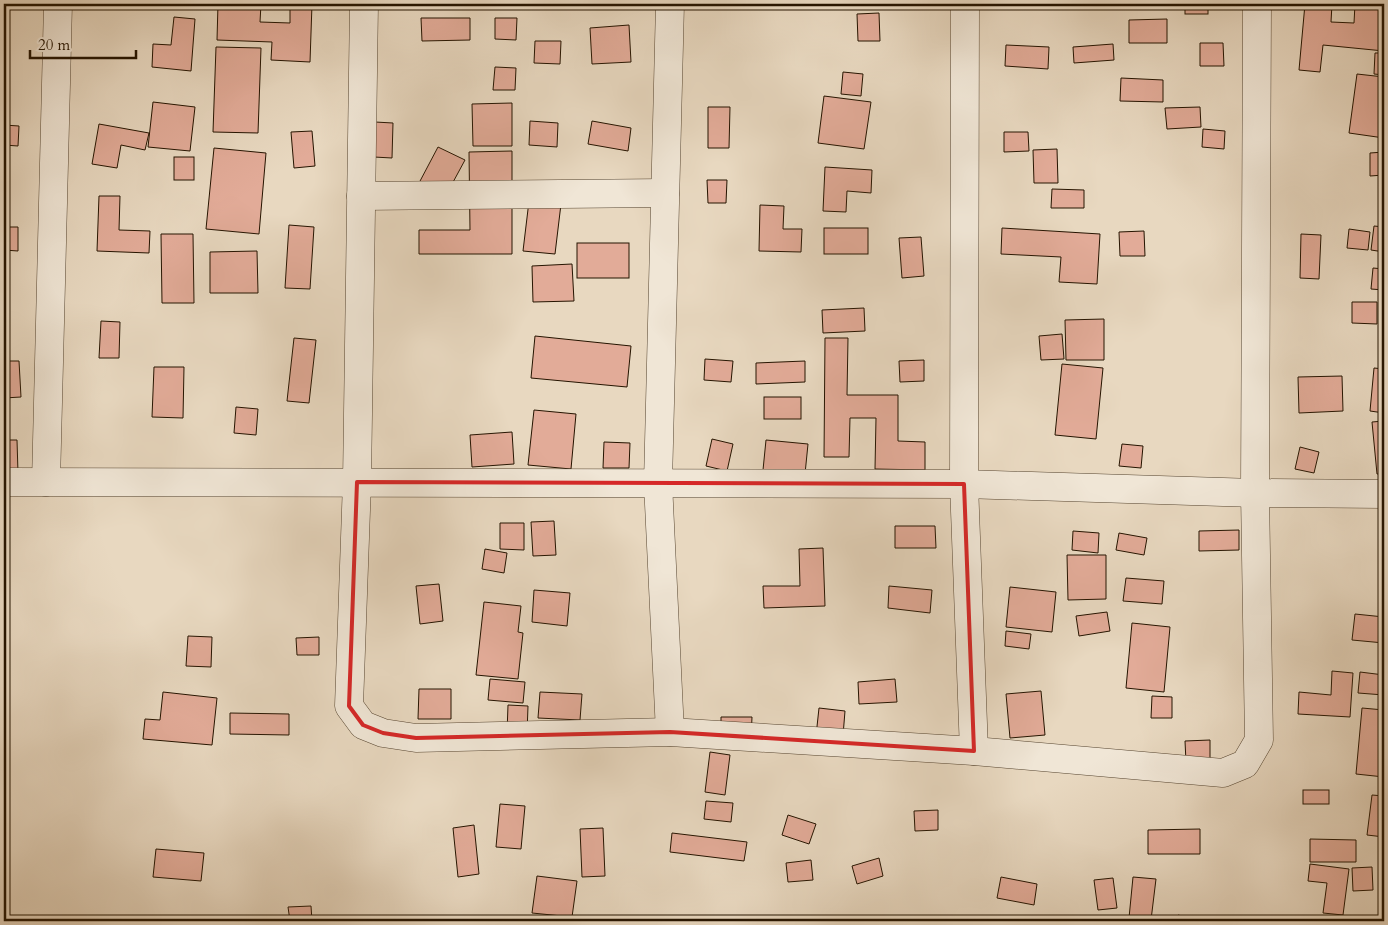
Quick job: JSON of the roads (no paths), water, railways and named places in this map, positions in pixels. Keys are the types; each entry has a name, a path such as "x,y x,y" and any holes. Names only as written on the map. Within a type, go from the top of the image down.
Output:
{"street":[{"path":"46,482 58,4"},
{"path":"364,4 358,482 349,706 363,724 383,733 416,738 670,732 974,751 1223,773 1245,764 1259,740 1255,493 1257,4"},
{"path":"670,4 658,484 670,732"},
{"path":"965,4 964,484 974,751"},
{"path":"361,196 665,193"},
{"path":"4,482 964,484 1255,493 1384,494"}]}
